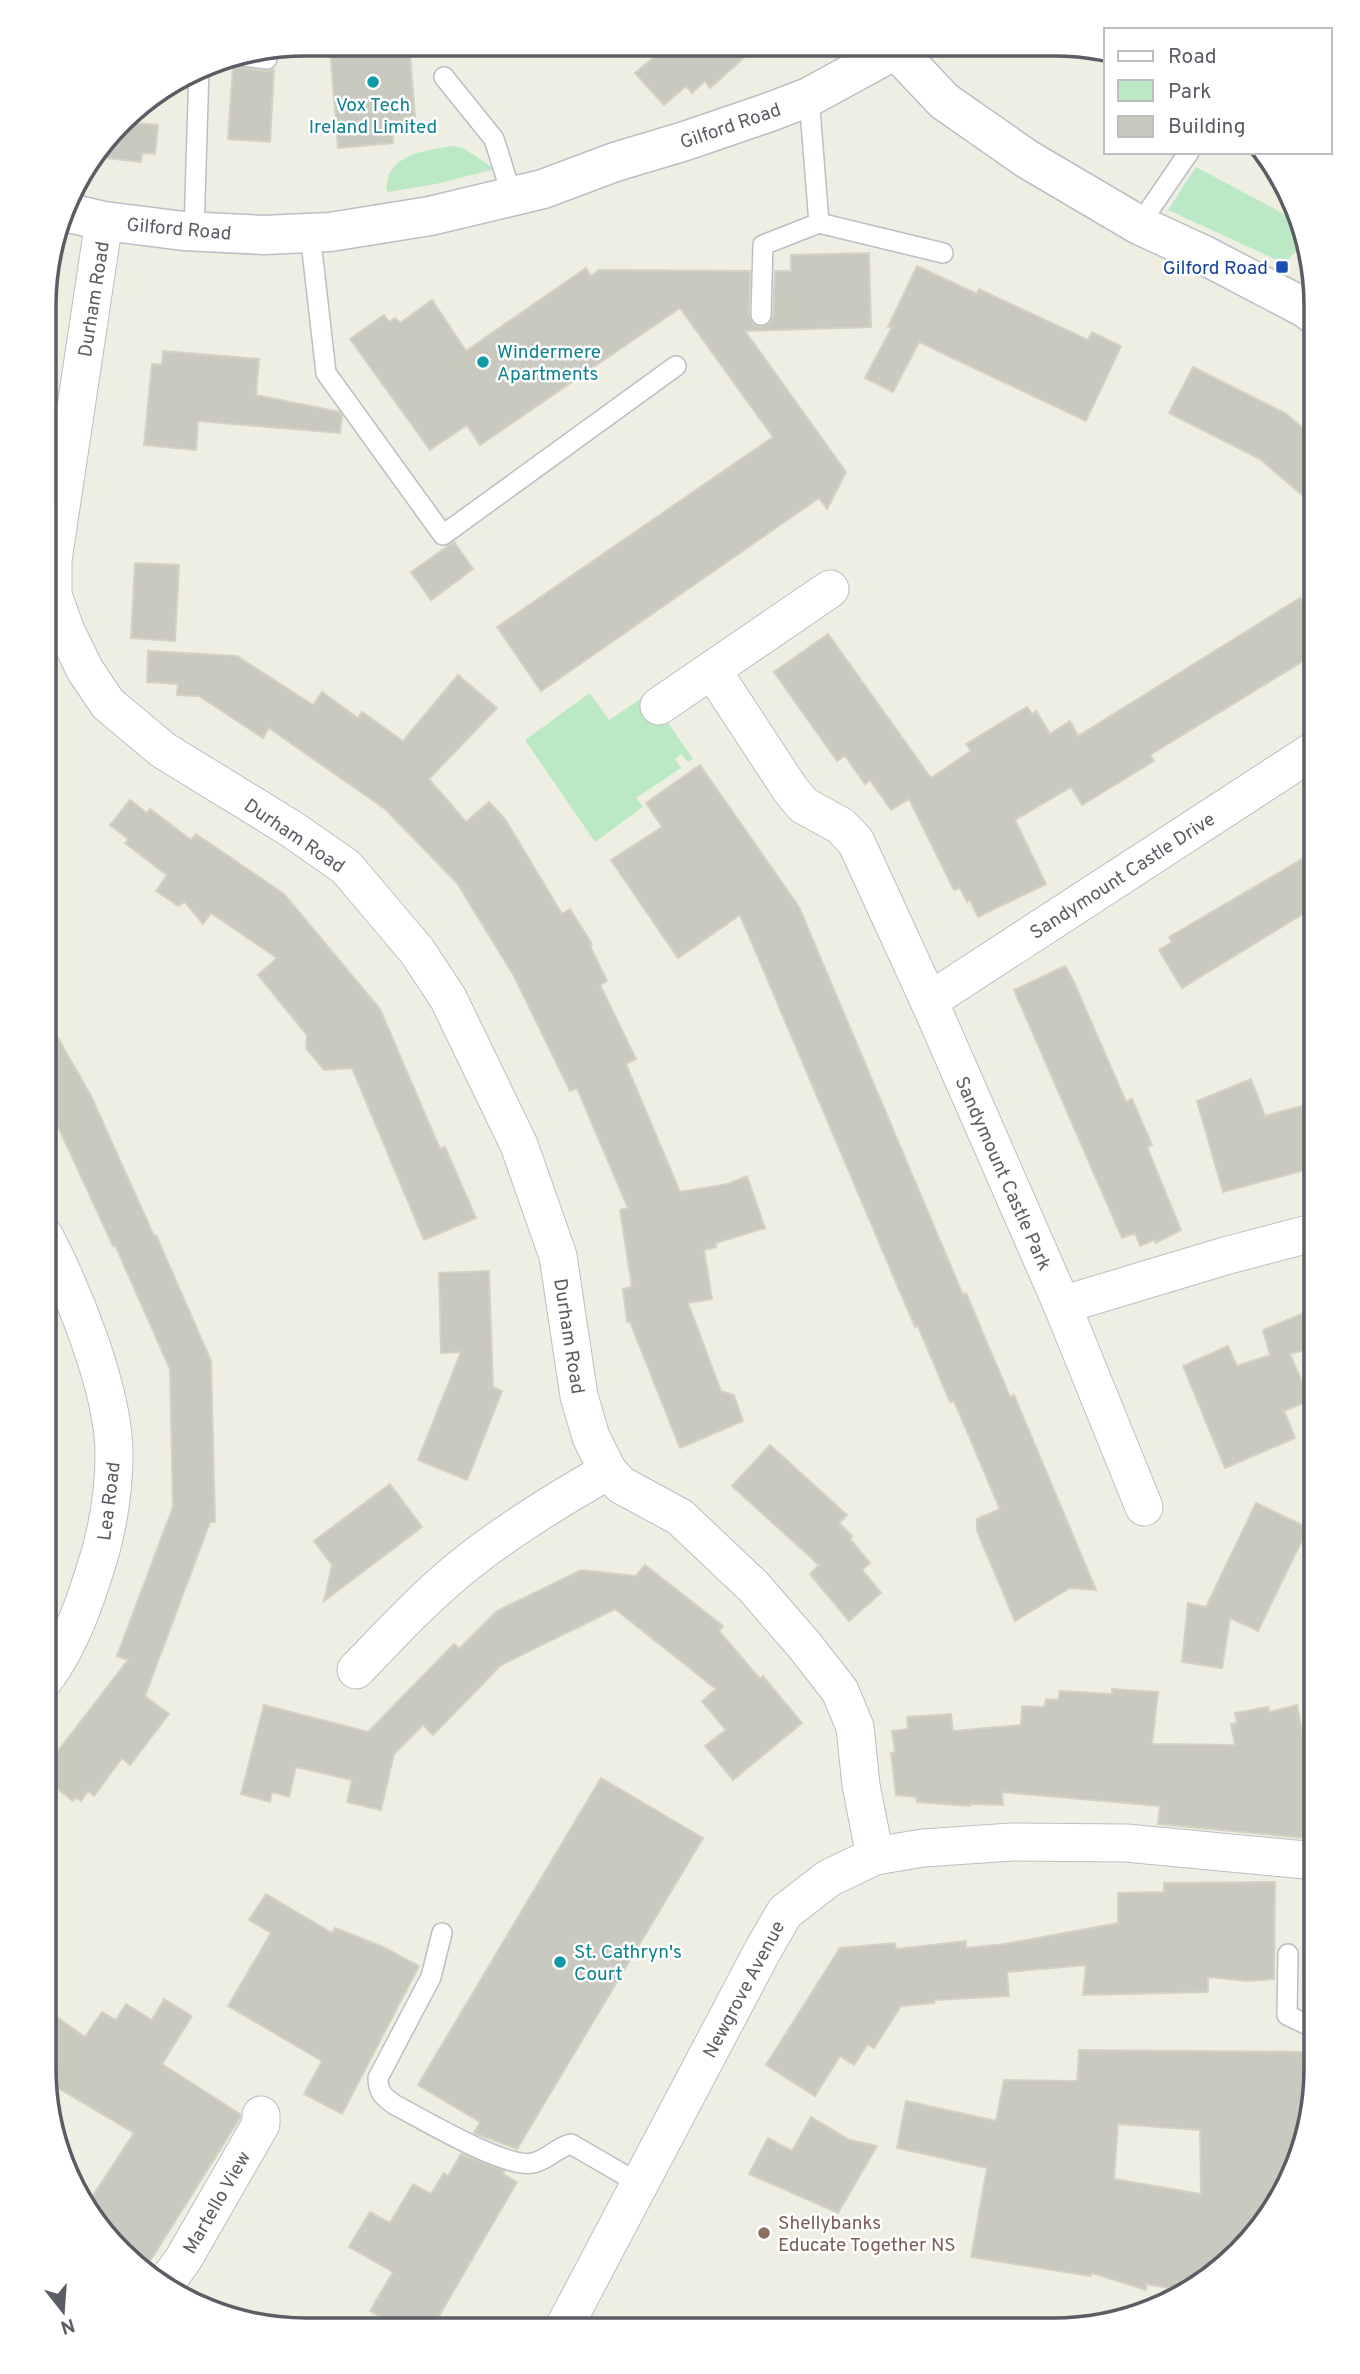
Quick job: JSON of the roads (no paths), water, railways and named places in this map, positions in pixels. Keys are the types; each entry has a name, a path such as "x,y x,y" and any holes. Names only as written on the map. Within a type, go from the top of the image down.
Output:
{"street":[{"name":"Gilford Road","path":"73,214 104,221 194,232 264,235 330,232 430,216 543,189 615,162 685,141 809,97 881,56"},
{"name":"Gilford Road","path":"901,56 944,101 1027,159 1139,225 1304,302"},
{"name":"Durham Road","path":"56,540 104,221"},
{"path":"659,706 830,589"},
{"name":"Durham Road","path":"56,603 85,670 108,704 163,750 290,828 346,867 417,951 436,979 448,998 519,1145 538,1197 558,1256 579,1396 591,1437 608,1471 621,1485 680,1517 709,1544 753,1586 840,1691 855,1727 861,1785 875,1856"},
{"name":"Sandymount Castle Park","path":"712,670 803,805 841,826 856,842 1062,1305 1144,1507"},
{"name":"Sandymount Castle Drive","path":"929,1001 1304,757"},
{"path":"1062,1305 1304,1235"},
{"name":"Lea Road","path":"56,1259 90,1344 108,1403 114,1451 113,1496 101,1552 80,1616 56,1659"},
{"path":"356,1670 410,1614 457,1571 542,1509 608,1471"},
{"name":"Newgrove Avenue","path":"569,2318 785,1912 829,1878 875,1856 923,1848 1012,1842 1126,1843 1304,1860"},
{"name":"Martello View","path":"170,2278 255,2135 261,2124 261,2115"}],"lane":[{"path":"443,77 494,139 512,196"},
{"path":"194,232 199,80"},
{"path":"809,97 819,223"},
{"path":"1139,225 1187,154"},
{"path":"761,315 763,245 819,223 943,253"},
{"path":"310,233 326,373 443,535 676,366"},
{"path":"442,1933 431,1977 378,2078 378,2089 383,2096 395,2105 500,2158 531,2164 546,2158 558,2147 571,2144 640,2184"},
{"path":"1288,1954 1287,2015 1304,2023"}],"place":[{"name":"Vox Tech Ireland Limited","path":"373,82"},
{"name":"Gilford Road","path":"1282,267"},
{"name":"Windermere Apartments","path":"483,362"},
{"name":"St. Cathryn's Court","path":"560,1962"},
{"name":"Shellybanks Educate Together NS","path":"764,2233"}]}
